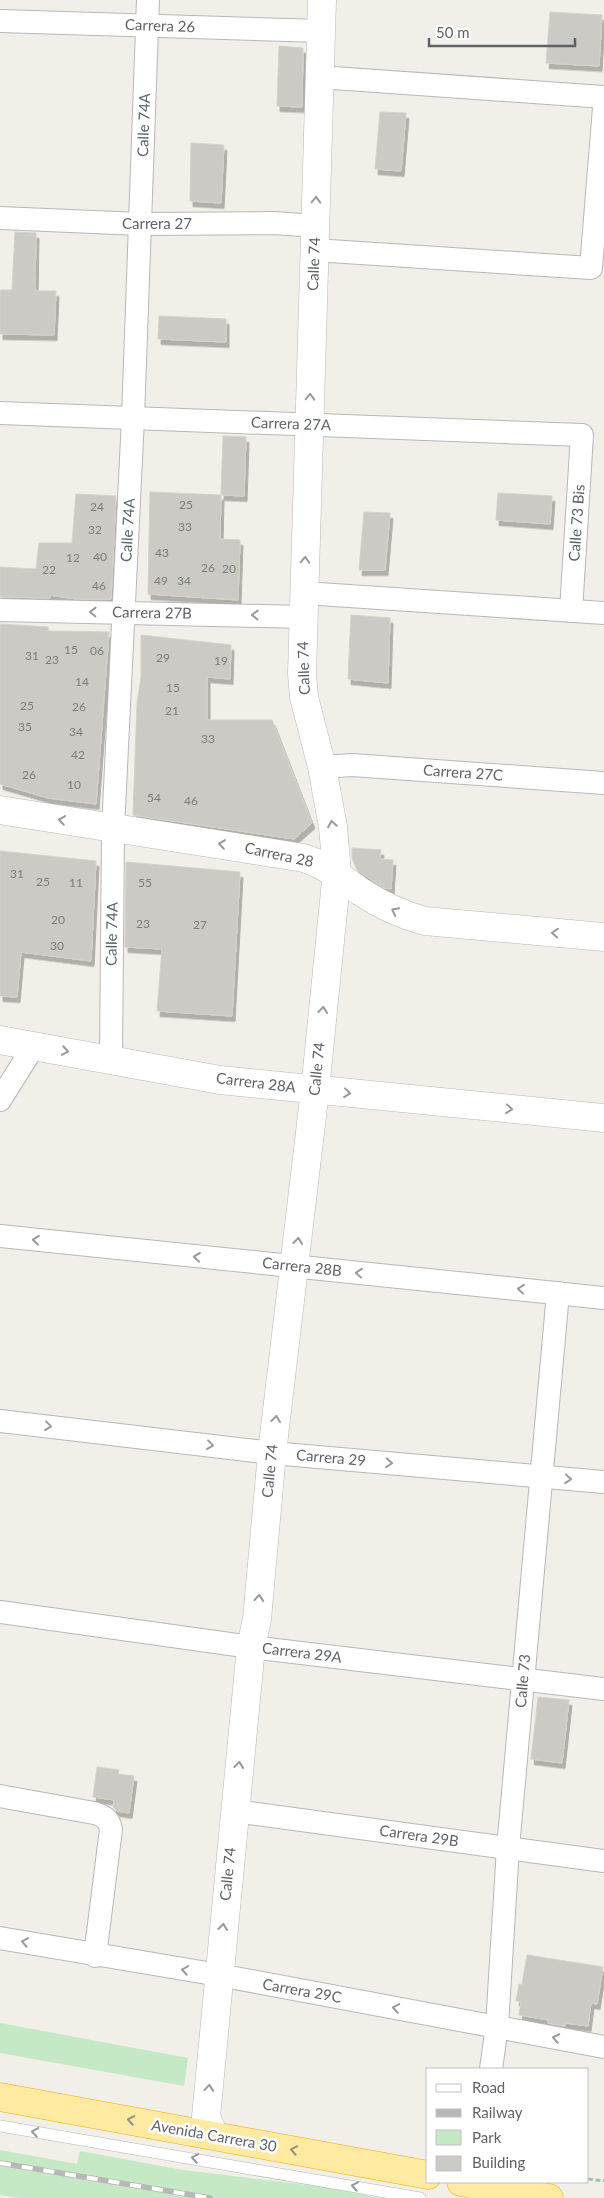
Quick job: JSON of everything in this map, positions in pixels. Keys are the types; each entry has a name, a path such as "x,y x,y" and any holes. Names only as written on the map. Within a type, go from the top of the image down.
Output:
{"highway":[{"name":"Avenida Carrera 30","path":"0,2097 214,2135 426,2179"},
{"path":"467,2183 550,2198"}],"street":[{"name":"Calle 74A","path":"110,1059 113,829 133,418 148,0"},
{"name":"Calle 74","path":"214,2135 206,2117 218,1975 251,1646 257,1619 272,1453 315,1090 337,872 333,827 322,767 304,697 302,674 322,0"},
{"name":"Carrera 26","path":"0,21 321,31"},
{"path":"319,77 604,97"},
{"name":"Carrera 27","path":"0,218 140,224 274,223 315,238 591,268 604,108"},
{"name":"Carrera 27A","path":"0,413 582,435"},
{"name":"Calle 73 Bis","path":"571,611 582,435"},
{"name":"Carrera 27B","path":"0,610 124,612 304,605 604,613"},
{"name":"Carrera 27C","path":"322,767 352,765 604,783"},
{"name":"Carrera 28","path":"0,810 304,858 337,872 360,891 384,906 403,915 425,921 604,937"},
{"name":"Carrera 28A","path":"0,1040 220,1080 604,1118"},
{"path":"0,1100 34,1046"},
{"name":"Carrera 28B","path":"0,1236 604,1298"},
{"name":"Calle 73","path":"491,2068 497,2026 508,1848 558,1293"},
{"name":"Carrera 29","path":"0,1420 272,1453 604,1482"},
{"name":"Carrera 29A","path":"0,1612 251,1646 604,1689"},
{"path":"0,1796 94,1813 104,1816 110,1822 111,1829 95,1956"},
{"name":"Carrera 29B","path":"234,1811 604,1861"},
{"name":"Carrera 29C","path":"0,1938 95,1956 218,1975 604,2047"}],"lane":[{"path":"0,2126 426,2179"}],"path":[{"path":"589,2179 604,2181"}],"green space":[{"path":"0,2023 188,2058 184,2086 0,2053"},
{"path":"0,2150 77,2164 80,2151 183,2170 323,2187 381,2198 19,2198 0,2195"}],"building":[{"path":"550,12 602,15 599,66 546,63"},
{"path":"279,46 303,48 302,107 277,106"},
{"path":"380,112 406,113 401,171 375,169"},
{"path":"191,143 224,145 221,203 190,201"},
{"path":"15,232 36,233 35,291 56,291 54,335 0,334 0,290 12,290"},
{"path":"159,316 226,319 226,342 158,339"},
{"path":"223,436 246,437 244,496 221,495"},
{"path":"150,492 221,495 220,539 240,540 238,600 148,594"},
{"path":"498,493 552,496 550,524 496,520"},
{"path":"76,494 116,496 111,599 76,599 50,595 50,598 0,597 0,567 36,569 39,543 72,543"},
{"path":"364,512 390,513 385,570 359,570"},
{"path":"351,615 390,618 388,683 348,679"},
{"path":"0,624 48,627 48,631 109,632 96,804 48,798 0,784"},
{"path":"141,635 231,645 230,679 207,677 207,720 272,720 312,823 294,839 133,815 137,703 141,677"},
{"path":"352,848 381,850 380,859 393,860 391,889 384,888 357,870 352,858"},
{"path":"0,851 96,861 91,961 21,952 17,997 0,996"},
{"path":"126,862 240,872 232,1016 157,1011 162,949 125,947"},
{"path":"538,1697 569,1700 562,1763 531,1759"},
{"path":"97,1767 119,1770 118,1774 134,1776 129,1813 117,1811 113,1807 114,1800 93,1797"},
{"path":"527,1955 603,1967 597,2004 591,2003 588,2026 565,2023 565,2026 548,2023 549,2020 519,2015 521,2002 516,2001 519,1984 522,1985"}],"railway":[{"path":"0,2163 210,2198"}]}
